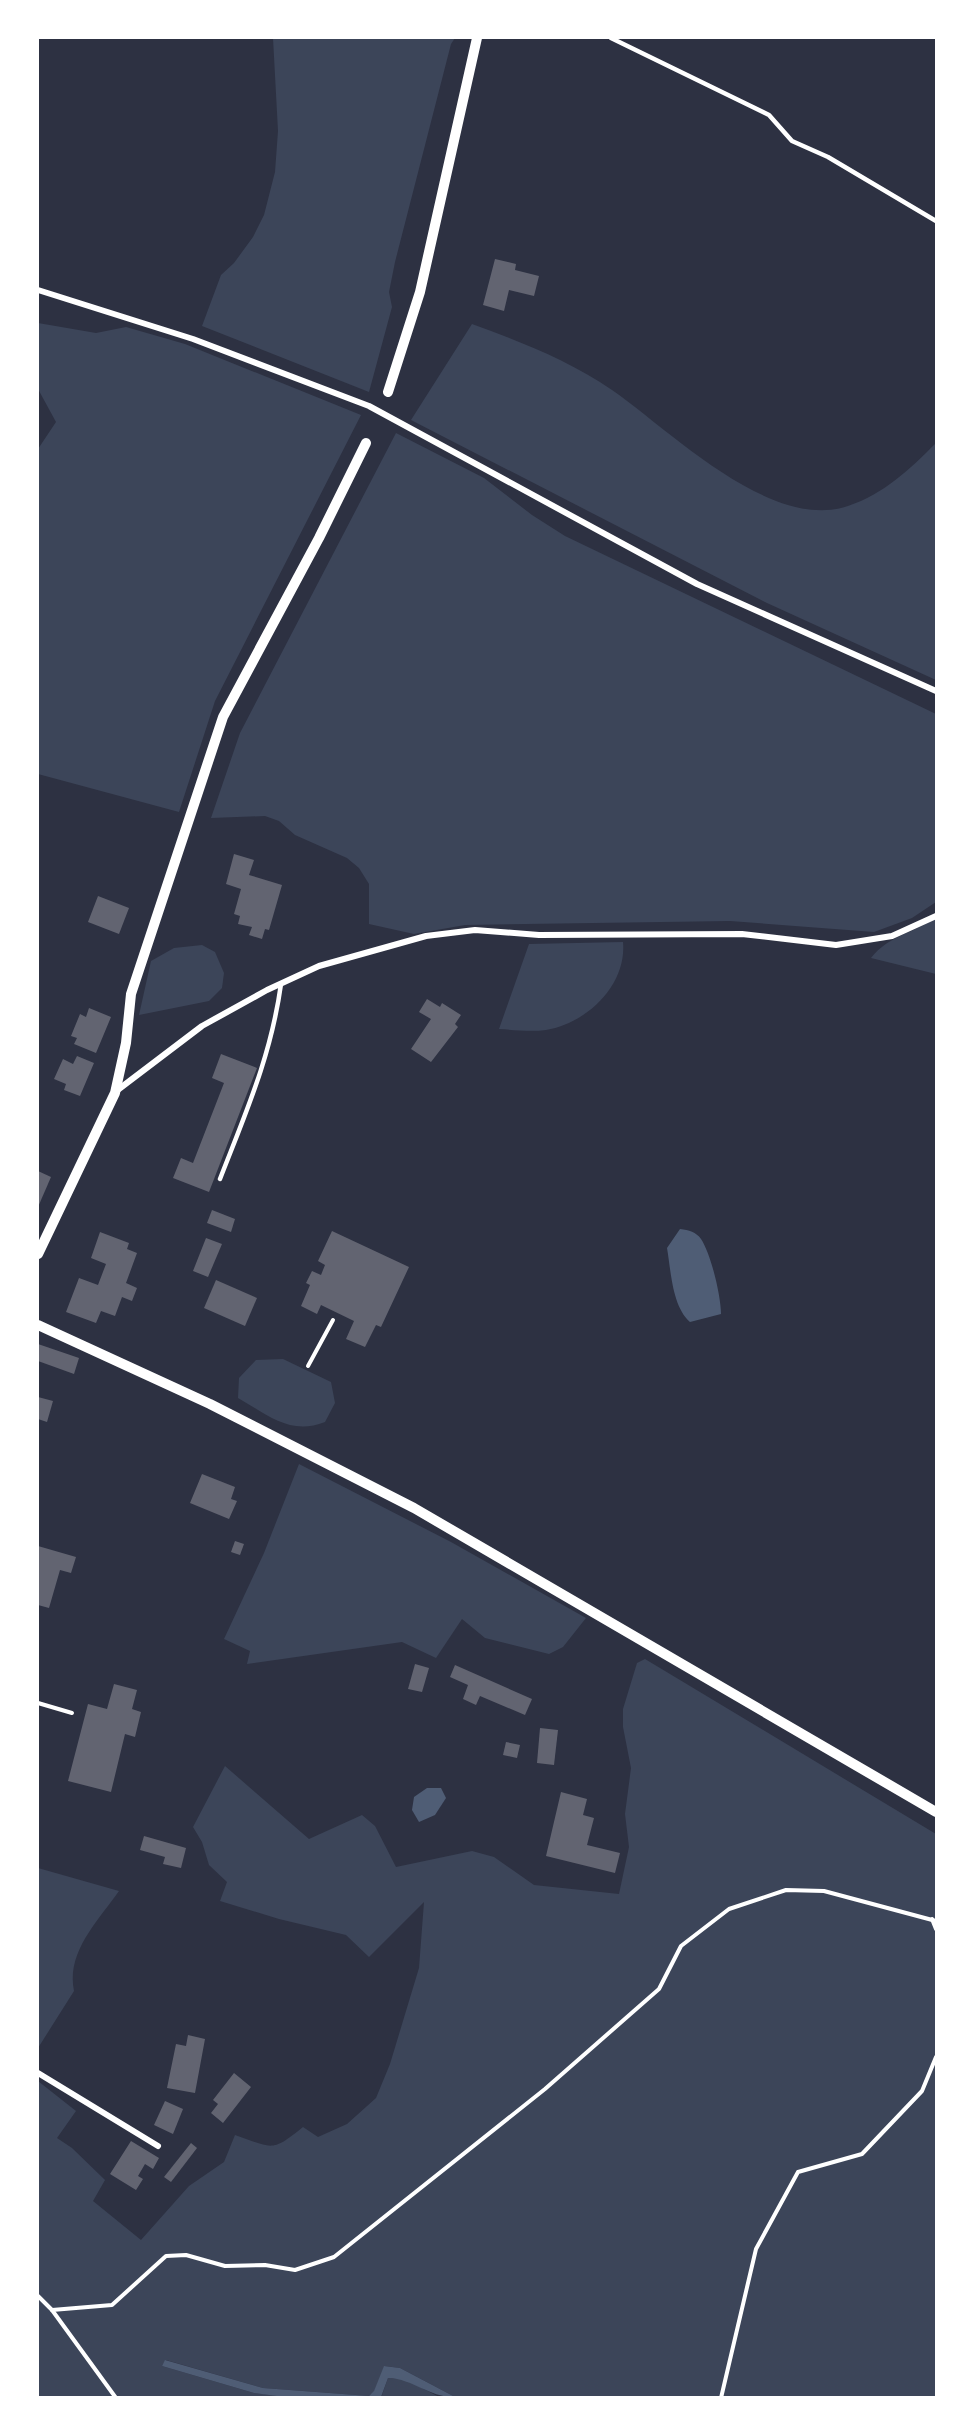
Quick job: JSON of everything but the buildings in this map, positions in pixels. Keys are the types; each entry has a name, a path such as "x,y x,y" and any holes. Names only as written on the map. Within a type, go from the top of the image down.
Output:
{"street":[{"path":"388,392 420,292 477,38"},
{"path":"38,291 193,339 369,406 697,584 936,691"},
{"path":"39,1250 115,1093 126,1043 131,993 223,717 319,538 366,443"},
{"path":"115,1093 202,1026 281,984 319,966 426,936 475,930 538,935 742,934 836,945 892,936 936,916"},
{"path":"38,1325 210,1404 414,1508 936,1812"},
{"path":"38,2073 158,2146"}],"lane":[{"path":"611,38 769,115 792,141 828,157 936,221"},
{"path":"220,1179 267,1058 275,1026 281,984"}],"path":[{"path":"308,1366 333,1320"},
{"path":"38,1703 72,1713"},
{"path":"52,2310 112,2305 166,2256 186,2255 225,2266 265,2265 295,2270 334,2258 563,2074 658,1989 681,1946 729,1909 786,1890 824,1891 934,1920 936,1929"},
{"path":"721,2397 756,2249 798,2172 862,2154 922,2091 936,2057"},
{"path":"38,2296 52,2310 116,2397"}],"shaded area":[{"path":"273,38 455,38 451,44 395,262 389,292 392,307 369,392 202,326 221,275 234,263 253,237 264,215 275,172 278,131"},
{"path":"38,323 96,333 126,327 185,344 361,415 215,701 179,812 38,774 38,449 56,422 38,389"},
{"path":"472,324 526,345 595,379 723,473 755,492 787,505 818,510 848,506 861,501 896,480 936,443 936,680 767,603 411,420"},
{"path":"396,433 484,478 532,515 565,536 936,714 936,902 912,918 874,932 730,921 465,925 414,934 369,924 369,884 359,868 347,858 295,835 279,821 265,816 211,818 240,733"},
{"path":"936,917 936,974 871,958 893,939"},
{"path":"623,942 623,958 619,972 602,999 590,1010 562,1026 546,1030 499,1029 529,944"},
{"path":"202,945 215,952 224,973 222,988 209,1001 139,1015 151,961 174,948"},
{"path":"680,1229 695,1233 705,1246 715,1275 721,1314 690,1322 679,1307 673,1288 667,1248"},
{"path":"283,1359 331,1382 335,1403 325,1422 301,1427 290,1425 269,1417 238,1398 239,1378 256,1360"},
{"path":"299,1464 451,1542 586,1618 563,1647 549,1654 485,1638 462,1619 436,1658 402,1642 247,1664 250,1651 224,1639 264,1553"},
{"path":"645,1659 936,1834 936,2397 455,2397 400,2368 385,2366 374,2392 369,2396 263,2388 166,2360 162,2366 254,2393 292,2397 38,2397 38,2081 76,2111 57,2138 72,2148 105,2180 93,2201 141,2240 189,2186 224,2162 235,2135 271,2146 284,2141 303,2127 318,2137 347,2124 376,2098 390,2064 419,1968 424,1902 369,1957 346,1935 279,1919 220,1901 227,1882 209,1865 202,1842 193,1827 225,1766 309,1839 362,1815 375,1826 396,1867 472,1851 494,1857 534,1885 619,1894 629,1847 625,1814 631,1768 623,1727 623,1709 637,1663"},
{"path":"427,1788 441,1788 446,1798 435,1815 419,1822 412,1810 414,1797"},
{"path":"38,1868 119,1891 93,1926 79,1950 73,1977 74,1991 38,2048"},
{"path":"165,2360 263,2388 369,2396 374,2391 384,2366 400,2368 455,2397 438,2395 406,2382 388,2378 381,2397 292,2398 254,2393 162,2366"},
{"path":"388,2378 405,2379 439,2397 381,2398"}]}
